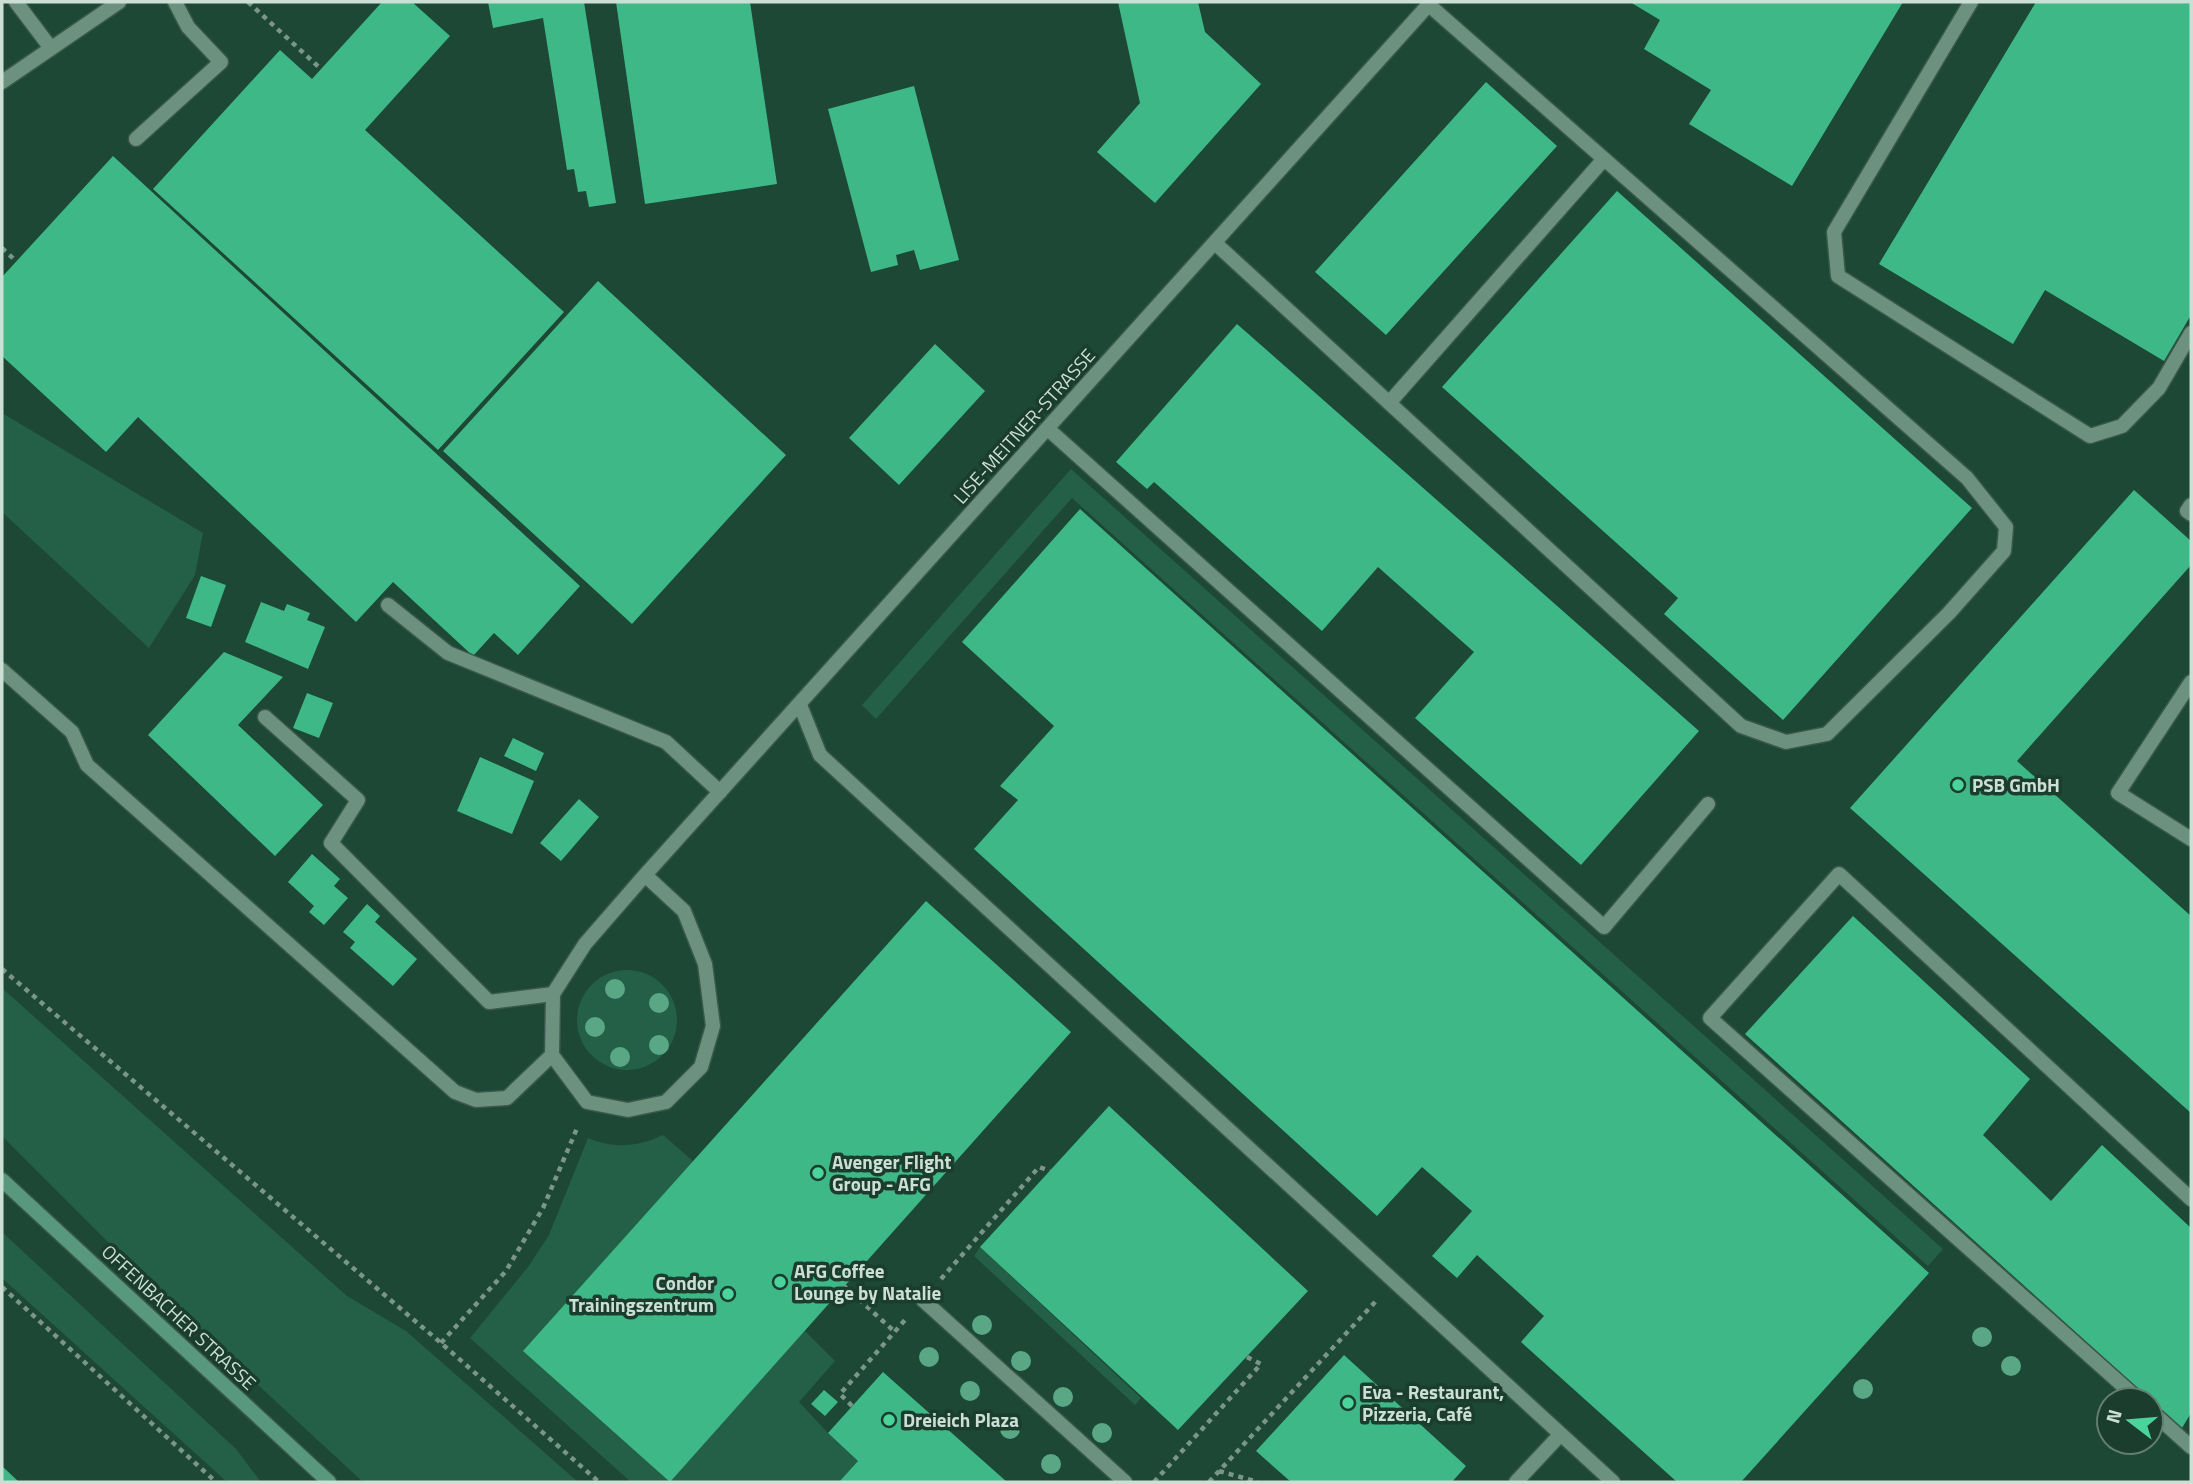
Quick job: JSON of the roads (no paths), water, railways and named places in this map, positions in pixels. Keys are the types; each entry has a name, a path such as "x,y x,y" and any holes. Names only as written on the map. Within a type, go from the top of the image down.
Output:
{"street":[{"path":"16,2 50,47"},
{"path":"2,82 119,2"},
{"path":"136,139 221,62 188,27 175,2"},
{"path":"1971,2 1834,232 1838,276 2090,436 2122,426 2159,388 2191,333"},
{"path":"1215,243 1741,726 1786,742 1828,734 1949,613 1995,562 2004,551 2006,527 1967,478 1430,3"},
{"name":"LISE-MEITNER-STRASSE","path":"553,994 585,944 645,875 1430,3"},
{"path":"1389,402 1604,159"},
{"path":"1048,429 1604,927 1708,804"},
{"path":"2191,505 2187,511 2191,514"},
{"path":"388,605 449,653 666,742 720,792"},
{"path":"2,670 72,732 87,765 455,1092 476,1100 507,1098 552,1055"},
{"path":"2191,682 2118,793 2191,839"},
{"path":"800,705 820,755 1613,1482"},
{"path":"265,717 358,800 331,843 489,1002 553,994 552,1055 587,1102 628,1111 666,1102 701,1067 713,1026 705,964 684,911 645,875"},
{"path":"2123,1386 1710,1018 1839,874 2191,1199"},
{"name":"OFFENBACHER STRASSE","path":"2,1180 329,1482"},
{"path":"923,1300 1125,1482"},
{"path":"2165,1424 2191,1447"},
{"path":"1516,1482 1560,1435"}],"place":[{"name":"PSB GmbH","path":"1958,785"},
{"name":"Avenger Flight Group - AFG","path":"818,1173"},
{"name":"AFG Coffee Lounge by Natalie","path":"780,1282"},
{"name":"Condor Trainingszentrum","path":"728,1294"},
{"name":"Eva - Restaurant, Pizzeria, Café","path":"1348,1403"},
{"name":"Dreieich Plaza","path":"889,1420"}]}
